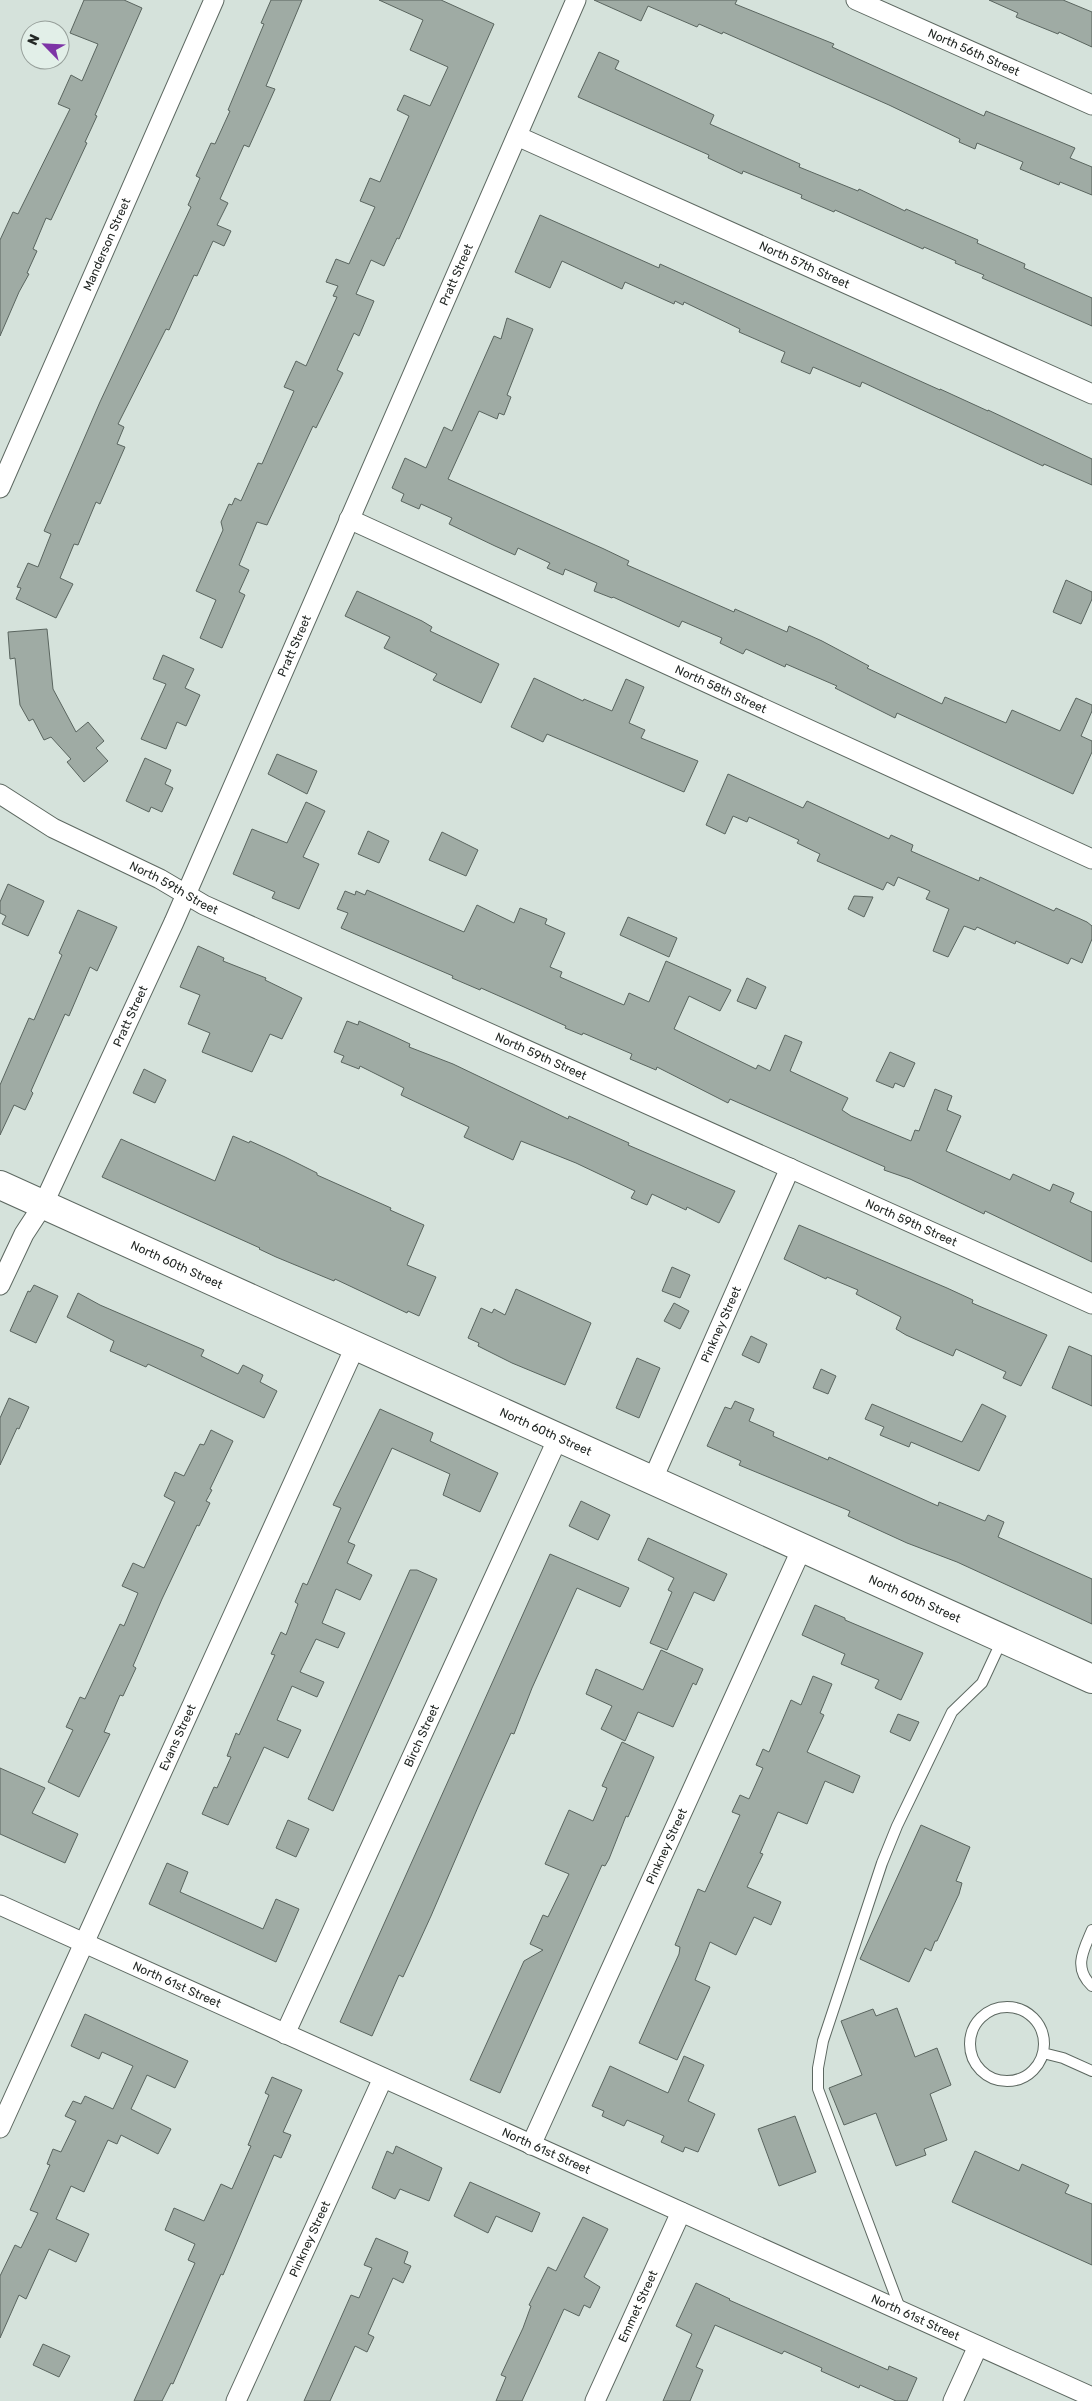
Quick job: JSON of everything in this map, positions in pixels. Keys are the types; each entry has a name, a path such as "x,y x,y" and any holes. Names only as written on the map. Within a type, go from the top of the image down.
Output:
{"main road":[{"name":"North 60th Street","path":"0,1185 1092,1679"}],"street":[{"name":"Manderson Street","path":"0,488 214,0"},
{"name":"Pratt Street","path":"0,1285 24,1234 43,1205 174,922 576,0"},
{"name":"North 56th Street","path":"856,0 1092,105"},
{"name":"North 57th Street","path":"517,136 1092,394"},
{"name":"North 58th Street","path":"349,519 1092,859"},
{"name":"North 59th Street","path":"0,794 53,828 160,879 204,905 1092,1304"},
{"name":"Pinkney Street","path":"652,1481 790,1168"},
{"name":"Evans Street","path":"0,2128 355,1347"},
{"name":"Birch Street","path":"285,2034 558,1438"},
{"name":"Pinkney Street","path":"531,2145 802,1548"},
{"name":"North 61st Street","path":"0,1905 1092,2397"},
{"name":"Pinkney Street","path":"236,2401 383,2078"},
{"name":"Emmet Street","path":"595,2401 681,2212"},
{"path":"954,2401 978,2346"}],"lane":[{"path":"902,2312 818,2089 818,2068 823,2041 882,1863 897,1826 952,1712 982,1683 1003,1639"},
{"path":"1092,1930 1081,1955 1080,1969 1085,1980 1092,1986"},
{"path":"1001,2008 1013,2008 1025,2012 1034,2019 1041,2029 1044,2041 1043,2053 1038,2064 1030,2073 1020,2079 996,2080 985,2074 974,2059 970,2042 973,2030 989,2012 1001,2008"},
{"path":"1043,2053 1063,2058 1092,2071"}],"building":[{"path":"84,0 124,0 142,8 95,115 97,116 85,142 87,143 51,220 46,218 33,249 37,251 27,273 29,274 0,336 0,240 13,212 18,214 70,109 58,104 71,75 82,81 98,44 70,33"},
{"path":"271,0 302,0 266,86 275,89 249,147 244,145 220,199 228,203 217,225 231,231 224,246 213,241 197,276 194,275 169,330 166,329 118,424 124,427 117,444 125,447 100,504 96,502 78,545 74,544 60,578 73,584 56,618 16,599 21,588 17,587 28,563 38,567 51,534 44,531 100,402 191,207 188,205 200,178 196,176 211,143 215,144 230,111 228,110 264,24 261,23"},
{"path":"379,0 441,0 494,24 399,239 397,238 384,266 371,260 356,294 374,301 359,336 354,333 337,370 343,373 316,428 313,426 267,525 257,522 239,565 249,570 239,592 245,595 222,648 200,638 216,600 196,591 223,530 221,522 229,504 232,505 235,498 241,501 258,463 262,464 294,391 284,387 296,361 306,366 337,297 333,296 338,286 326,282 336,259 349,264 375,207 360,201 370,178 380,182 409,116 397,110 404,95 430,106 448,67 410,50 423,20"},
{"path":"594,0 737,0 735,4 834,44 832,47 984,116 986,111 1075,148 1070,158 1092,167 1092,195 1060,182 1059,185 1020,169 1023,162 977,143 975,149 959,142 960,139 889,105 723,32 722,34 699,24 697,27 648,6 641,21"},
{"path":"989,0 1063,0 1092,12 1092,47 1059,32 1058,34 1016,17 1018,13"},
{"path":"599,52 619,61 615,69 714,115 710,124 800,164 799,167 858,191 859,189 905,211 906,209 978,240 977,243 1025,264 1024,268 1092,298 1092,326 982,278 984,275 955,263 956,261 924,247 923,249 835,210 834,212 801,198 802,195 743,171 742,174 708,158 709,155 578,97"},
{"path":"540,215 659,268 660,264 988,410 1092,459 1092,485 1044,464 1043,466 862,382 860,387 813,367 810,374 781,362 785,352 739,332 740,329 684,302 683,305 675,301 674,304 625,282 622,289 562,261 550,288 515,272"},
{"path":"507,318 533,329 507,395 511,397 504,415 499,413 497,419 479,411 448,479 629,561 627,565 734,612 735,609 787,632 789,626 822,641 869,666 867,668 942,704 945,697 1006,723 1012,710 1060,731 1076,698 1092,705 1092,711 1081,736 1092,741 1092,752 1073,794 897,713 895,718 835,688 837,686 786,664 785,667 746,649 743,654 720,643 722,638 682,621 679,627 613,597 594,591 597,583 565,569 563,575 547,568 550,563 518,548 515,555 449,524 452,518 421,504 419,509 401,501 404,494 392,488 405,458 426,468 444,427 452,431 494,336 501,339"},
{"path":"1066,580 1092,592 1092,599 1081,624 1053,612"},
{"path":"357,591 422,621 432,627 430,631 499,664 481,703 433,680 437,674 384,648 390,637 345,616"},
{"path":"47,629 53,689 76,732 88,722 104,741 96,748 108,761 84,782 67,762 71,759 51,737 44,740 33,719 29,721 20,705 15,658 10,659 8,632"},
{"path":"163,655 194,669 185,688 200,695 186,726 177,722 166,749 141,739 166,684 153,679"},
{"path":"534,678 583,701 584,699 612,711 626,679 644,687 629,723 645,730 641,738 698,761 684,792 547,734 543,742 511,727"},
{"path":"277,754 317,771 307,794 268,774"},
{"path":"145,758 171,770 165,784 173,788 162,812 151,807 149,812 126,801"},
{"path":"728,774 803,808 807,801 889,839 891,835 913,845 911,851 979,881 980,877 1054,911 1056,908 1087,922 1092,926 1092,939 1082,963 1071,958 1068,964 1016,941 1015,944 977,927 975,930 964,926 948,957 933,951 949,909 926,899 930,891 898,877 894,886 887,882 883,890 817,861 820,854 797,843 799,840 749,817 747,822 733,816 725,834 706,825"},
{"path":"306,802 325,811 303,857 319,864 299,909 272,898 275,892 233,874 252,829 287,843"},
{"path":"368,831 389,841 379,863 358,854"},
{"path":"442,832 478,850 466,876 429,860"},
{"path":"8,884 44,901 28,936 2,924 6,916 0,913 0,902"},
{"path":"367,890 464,932 477,905 514,923 520,908 547,919 545,924 565,933 550,967 562,972 560,977 624,1005 629,993 649,1002 666,961 731,990 720,1011 689,996 674,1029 756,1069 758,1065 770,1071 785,1035 802,1042 790,1071 848,1098 842,1110 851,1116 911,1141 915,1130 919,1131 935,1089 952,1096 947,1110 961,1116 946,1151 1010,1180 1013,1174 1050,1191 1053,1184 1074,1193 1070,1202 1092,1212 1092,1262 985,1211 984,1214 910,1179 884,1170 885,1167 730,1099 728,1103 657,1067 656,1070 630,1059 632,1054 583,1033 582,1035 565,1028 566,1026 524,1007 481,988 480,990 452,978 453,976 341,928 348,913 337,909 345,891 355,895 356,891 365,895"},
{"path":"854,896 873,897 864,917 848,909"},
{"path":"78,910 117,927 97,971 90,967 69,1016 65,1014 31,1091 33,1093 25,1110 14,1105 0,1135 0,1085 29,1018 34,1020 62,955 59,953"},
{"path":"628,917 677,938 669,957 620,935"},
{"path":"198,946 224,958 223,961 266,978 265,980 302,998 282,1039 270,1034 252,1072 202,1052 210,1033 188,1024 200,995 180,987"},
{"path":"747,978 766,987 756,1009 737,1001"},
{"path":"347,1021 358,1025 359,1021 410,1044 409,1047 453,1064 568,1119 569,1116 629,1143 628,1145 735,1191 719,1223 687,1207 686,1210 652,1194 647,1205 631,1198 635,1191 576,1163 521,1141 513,1160 464,1137 469,1127 401,1095 404,1088 360,1066 359,1069 341,1062 344,1056 334,1052"},
{"path":"890,1052 915,1063 904,1087 895,1083 893,1088 876,1081"},
{"path":"144,1069 166,1080 155,1103 133,1093"},
{"path":"233,1136 249,1143 250,1141 285,1157 317,1173 317,1175 424,1225 407,1265 436,1277 419,1316 408,1311 407,1313 335,1279 334,1281 276,1257 102,1177 121,1139 215,1181"},
{"path":"799,1225 947,1288 973,1300 972,1303 1047,1335 1021,1386 1003,1378 1006,1372 956,1349 953,1356 906,1335 896,1329 901,1317 856,1294 858,1290 827,1277 826,1279 784,1259"},
{"path":"672,1267 690,1275 680,1298 662,1291"},
{"path":"34,1285 58,1296 36,1343 10,1331 28,1291 30,1292"},
{"path":"516,1289 591,1323 565,1385 512,1363 478,1346 479,1343 468,1338 481,1308 492,1313 494,1309 505,1315"},
{"path":"78,1293 100,1305 204,1350 201,1356 238,1374 243,1365 263,1375 260,1382 277,1391 264,1418 148,1364 146,1367 110,1351 114,1341 67,1317"},
{"path":"674,1303 689,1311 680,1329 664,1321"},
{"path":"751,1336 767,1344 759,1363 742,1355"},
{"path":"1069,1346 1092,1356 1092,1406 1052,1388"},
{"path":"637,1358 660,1368 639,1418 616,1408"},
{"path":"821,1369 836,1376 828,1394 813,1388"},
{"path":"9,1398 29,1407 0,1465 0,1418"},
{"path":"735,1401 754,1409 749,1421 774,1432 773,1436 828,1460 829,1457 938,1506 939,1502 985,1521 988,1515 1004,1522 998,1537 1092,1579 1092,1624 957,1562 907,1543 848,1516 850,1511 739,1465 741,1461 707,1446 725,1407 731,1409"},
{"path":"872,1404 962,1442 982,1404 1006,1416 979,1471 911,1442 909,1447 880,1435 884,1427 865,1419"},
{"path":"380,1409 433,1433 430,1441 498,1473 480,1512 443,1495 450,1474 392,1448 348,1542 355,1545 347,1563 372,1575 360,1600 336,1589 322,1623 345,1633 338,1648 316,1639 300,1672 324,1682 317,1697 292,1686 277,1720 301,1730 288,1758 264,1747 228,1825 202,1814 214,1787 217,1788 231,1757 227,1756 236,1733 239,1735 275,1655 271,1654 281,1632 286,1635 298,1604 295,1602 303,1583 307,1585 341,1508 333,1505"},
{"path":"211,1430 233,1441 210,1489 212,1490 206,1501 210,1503 199,1526 197,1525 162,1599 133,1666 136,1668 123,1696 120,1695 104,1732 110,1734 79,1797 48,1782 73,1730 66,1727 80,1697 85,1699 120,1624 124,1626 138,1593 122,1586 133,1563 144,1568 175,1502 164,1496 175,1472 184,1476 200,1444 204,1445"},
{"path":"581,1501 610,1515 598,1540 569,1526"},
{"path":"648,1538 727,1574 714,1601 694,1592 667,1650 650,1643 672,1592 668,1590 674,1578 638,1560"},
{"path":"550,1554 629,1588 620,1607 577,1588 532,1688 514,1734 511,1733 431,1916 403,1977 399,1975 372,2036 340,2022"},
{"path":"410,1570 417,1570 437,1579 333,1811 308,1799"},
{"path":"815,1605 845,1618 845,1620 923,1653 901,1700 875,1688 879,1680 841,1664 845,1654 802,1635"},
{"path":"661,1650 703,1669 696,1685 693,1683 673,1727 638,1712 625,1741 601,1729 612,1706 586,1694 596,1669 643,1690"},
{"path":"813,1676 832,1684 820,1713 824,1715 807,1752 860,1776 853,1793 825,1781 807,1824 778,1812 760,1853 763,1854 747,1887 781,1902 771,1925 754,1917 736,1955 710,1942 695,1980 710,1987 677,2060 639,2043 679,1954 680,1947 675,1945 698,1889 705,1892 740,1815 732,1812 740,1795 749,1799 763,1768 756,1765 763,1749 769,1752 791,1700 801,1705"},
{"path":"898,1714 919,1722 910,1741 890,1732"},
{"path":"622,1742 654,1757 628,1817 626,1816 609,1859 605,1866 602,1865 500,2093 470,2080 524,1961 543,1950 530,1944 543,1915 548,1917 569,1874 545,1864 569,1810 593,1821 607,1788 602,1786"},
{"path":"0,1768 45,1788 32,1813 78,1834 65,1863 0,1834"},
{"path":"288,1820 309,1829 296,1857 276,1848"},
{"path":"921,1825 970,1847 956,1881 962,1883 959,1894 937,1941 935,1941 931,1951 925,1948 909,1982 860,1959"},
{"path":"167,1863 188,1872 180,1892 263,1929 276,1899 299,1909 276,1962 149,1904"},
{"path":"897,2008 915,2057 937,2048 951,2085 930,2094 947,2140 924,2149 926,2155 896,2166 876,2113 844,2125 829,2088 862,2075 841,2021 873,2009 876,2016"},
{"path":"85,2014 188,2061 175,2088 147,2075 131,2109 171,2129 158,2154 121,2135 117,2144 108,2140 84,2192 71,2186 56,2219 89,2234 76,2262 49,2249 26,2299 19,2295 0,2338 0,2276 15,2245 21,2248 38,2213 30,2210 50,2165 47,2164 53,2149 61,2152 76,2121 65,2116 73,2101 81,2104 85,2096 113,2109 133,2066 102,2052 99,2059 71,2046"},
{"path":"684,2056 704,2065 688,2101 715,2114 698,2152 685,2147 683,2152 661,2142 664,2136 627,2120 624,2126 602,2116 604,2111 592,2106 610,2066 668,2093"},
{"path":"272,2077 302,2090 283,2132 291,2135 281,2158 274,2155 223,2275 221,2274 173,2384 171,2383 162,2401 134,2401 195,2263 188,2260 195,2244 165,2230 174,2208 204,2221 221,2184 232,2189 251,2146 248,2145 269,2095 265,2093"},
{"path":"795,2116 816,2172 779,2186 758,2129"},
{"path":"396,2146 442,2168 429,2201 400,2189 395,2199 372,2188 387,2151 393,2154"},
{"path":"975,2151 1019,2171 1022,2164 1069,2185 1065,2193 1092,2204 1092,2265 952,2202"},
{"path":"470,2182 540,2213 532,2232 496,2216 488,2233 454,2216"},
{"path":"583,2217 608,2229 584,2277 600,2287 590,2308 584,2305 579,2316 564,2309 522,2401 496,2401 506,2377 501,2375 523,2328 531,2306 529,2305 548,2267 556,2271"},
{"path":"376,2238 408,2252 404,2263 411,2266 403,2283 393,2278 368,2334 374,2337 367,2352 355,2346 330,2401 304,2401 351,2295 359,2298 372,2268 364,2265"},
{"path":"696,2283 729,2300 888,2370 889,2366 917,2378 907,2401 896,2401 860,2385 859,2388 821,2371 822,2368 784,2351 782,2354 715,2325 696,2367 703,2370 690,2401 663,2401 692,2334 676,2326"},
{"path":"43,2344 70,2356 59,2377 33,2365"}]}
